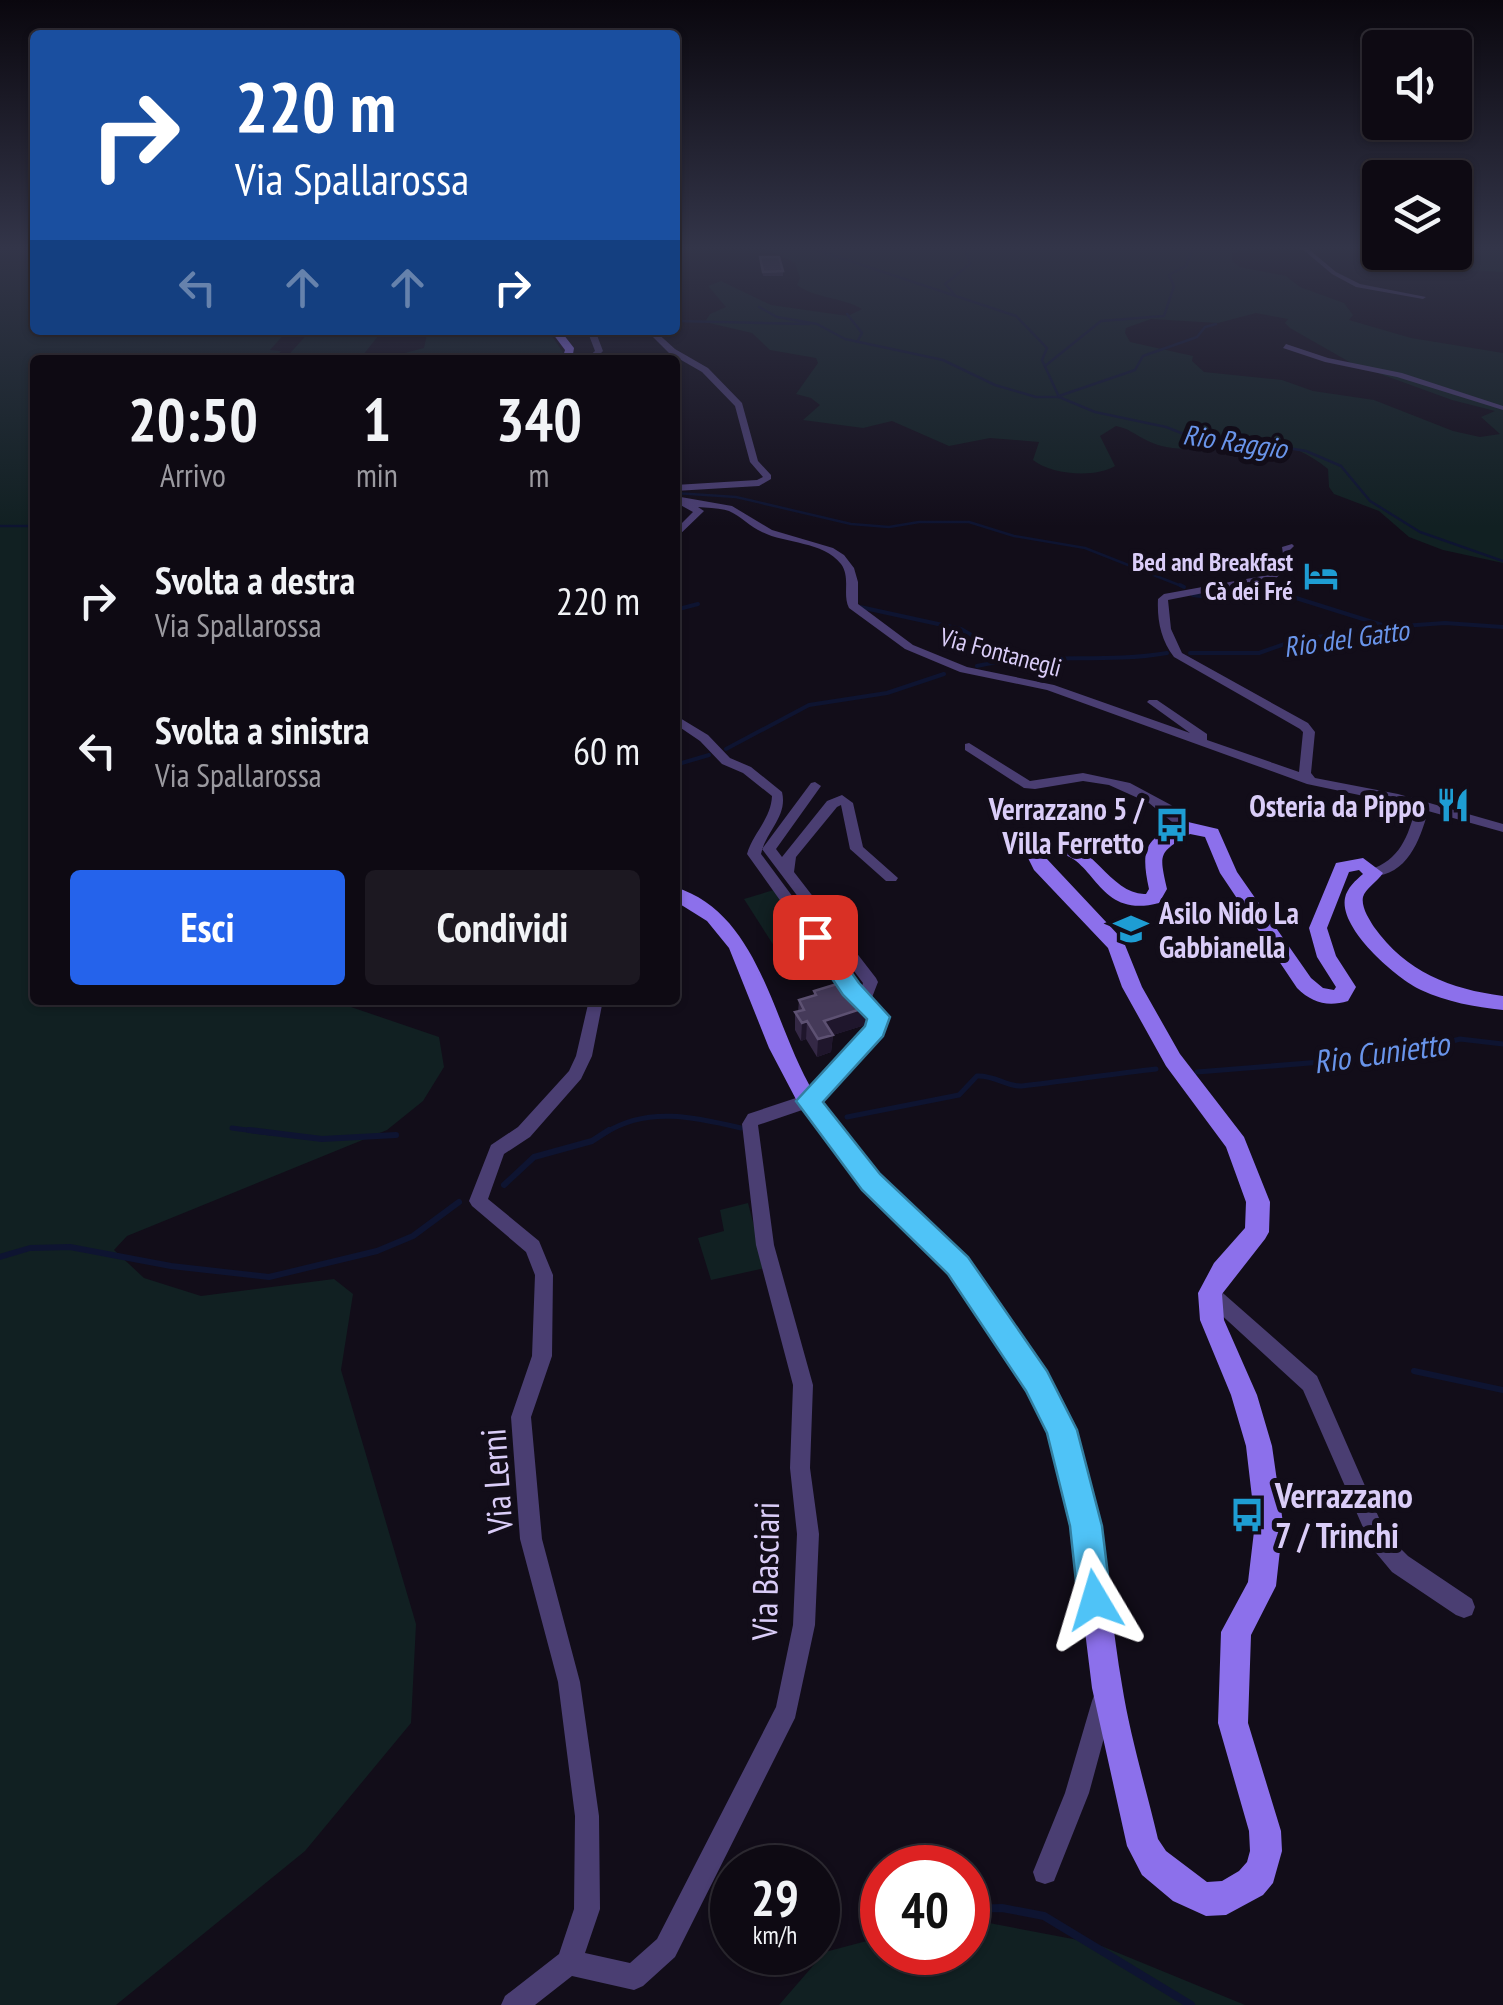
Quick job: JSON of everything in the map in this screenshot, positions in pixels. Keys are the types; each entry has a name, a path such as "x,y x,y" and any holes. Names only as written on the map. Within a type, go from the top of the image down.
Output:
{"street":[{"path":"1286,346 1330,362 1406,377 1475,404 1503,408"},
{"path":"680,356 705,370 739,405 754,462 768,477 759,483 680,488"},
{"name":"Via Fontanegli","path":"680,500 732,509 762,529 832,551 850,567 855,586 850,602 853,606 924,655 964,670 1050,687 1310,781 1503,828"},
{"path":"680,501 699,511 680,531"},
{"path":"1289,546 1285,549 1288,562 1271,577 1168,596 1163,599 1162,613 1178,655 1304,726 1309,732 1305,774 1310,781"},
{"path":"1153,702 1217,744 1223,752"},
{"path":"680,722 704,738 726,761 747,770 778,796 776,816 754,846 754,854 851,989 866,993 879,1017 875,1030 806,1097"},
{"path":"969,747 1028,785 1078,776 1130,787 1178,817 1188,828 1212,833 1229,873 1304,983 1327,998 1341,996 1346,987 1318,936 1326,902 1346,864 1362,864 1374,872"},
{"path":"815,786 770,848 871,982 866,993"},
{"path":"788,874 789,856 832,804 842,799 847,803 857,849 892,878"},
{"path":"1424,806 1412,844 1391,866 1374,872 1356,891 1355,906 1365,928 1409,976 1434,990 1464,999 1503,1003"},
{"path":"680,896 714,916 738,946 778,1048 806,1097 871,1182 958,1266 1037,1381 1062,1430 1086,1526 1107,1688 1137,1828 1154,1864 1206,1899 1241,1892 1261,1871 1266,1851 1264,1831 1232,1722 1236,1632 1262,1586 1269,1523 1259,1446 1244,1395 1212,1320 1210,1293 1223,1271 1257,1232 1258,1202 1236,1143 1173,1060 1132,987 1116,945 1040,866 1036,856 1044,849 1061,846 1081,854 1116,894 1132,901 1152,898 1158,888 1151,858 1156,846 1188,828"},
{"name":"Via Lerni","path":"568,1962 587,1908 587,1816 569,1682 531,1539 521,1417 542,1356 544,1275 533,1246 478,1201 496,1150 524,1132 576,1075 595,1005"},
{"name":"Via Basciari","path":"568,1962 634,1977 666,1948 787,1710 796,1679 804,1625 808,1534 800,1468 802,1385 765,1245 750,1124 806,1097"},
{"path":"1210,1293 1310,1383 1379,1541 1400,1564 1464,1607"},
{"path":"1045,1872 1077,1792 1107,1688"},
{"path":"514,2005 568,1962"}],"shaded area":[{"path":"0,341 278,341 270,350 281,351 277,355 30,355 30,1005 350,1005 439,1037 444,1067 423,1101 387,1130 127,1236 114,1250 144,1278 201,1296 334,1279 353,1294 341,1370 416,1624 411,1723 305,1851 116,2005 0,2005"},
{"path":"301,341 375,341 363,355 288,355"},
{"path":"426,341 555,341 564,354 405,353 424,348"},
{"path":"760,341 1129,341 1193,356 1192,361 1204,372 1282,380 1313,391 1374,400 1453,431 1480,437 1500,434 1481,417 1495,411 1452,400 1353,364 1312,341 1427,341 1503,353 1503,563 1443,550 1409,537 1379,511 1334,494 1329,487 1328,469 1316,460 1268,442 1227,435 1208,445 1175,448 1154,444 1116,426 1100,436 1115,466 1074,473 1051,469 1033,460 1039,442 990,438 949,446 892,421 863,428 803,420 820,405 796,394 818,363 816,358 770,350"},
{"path":"777,889 818,949 783,960 744,899"},
{"path":"748,1203 765,1268 711,1280 698,1238 724,1231 720,1210"},
{"path":"990,1923 1094,1943 1245,2005 779,2005 805,1975 840,1975 840,1948 860,1943 860,1975 990,1975"}],"building":[{"path":"847,981 869,1001 867,1007 824,1021 833,1035 818,1039 807,1021 802,1023 795,1012 804,1010 799,1000"}],"waterway":[{"path":"852,341 857,342"},
{"path":"1040,341 1047,348 1042,360 1059,397"},
{"path":"1045,366 1077,341"},
{"path":"1059,396 1135,370 1143,356 1187,341"},
{"path":"857,342 943,360 995,385 1036,397 1059,397"},
{"name":"Rio Raggio","path":"1059,397 1095,412 1166,427 1204,442 1257,443 1306,451 1341,466 1370,501 1420,532 1503,561"},
{"path":"680,493 736,497 851,524 889,527 919,522 969,522 1014,536 1085,548 1184,587 1180,585"},
{"path":"0,526 30,526"},
{"path":"1193,595 1215,598 1277,592 1382,625"},
{"path":"680,609 698,604"},
{"path":"860,607 961,629 1007,656"},
{"name":"Rio del Gatto","path":"1190,653 1259,653 1296,640 1388,627 1445,623 1503,627"},
{"name":"Rio del Gatto","path":"977,666 1167,653"},
{"name":"Rio del Gatto","path":"726,749 809,705 887,693 944,674"},
{"name":"Rio del Gatto","path":"680,764 709,755"},
{"name":"Rio Cunietto","path":"1197,1072 1396,1056 1460,1039 1503,1044"},
{"name":"Rio Cunietto","path":"847,1117 959,1095 977,1076 1022,1086 1156,1069"},
{"name":"Rio Cunietto","path":"605,1133 638,1119 672,1116 741,1128"},
{"name":"Rio Cunietto","path":"232,1128 270,1133"},
{"name":"Rio Cunietto","path":"249,1130 322,1139 396,1135"},
{"name":"Rio Cunietto","path":"504,1185 534,1157 592,1141 609,1130"},
{"path":"0,1257 30,1248 70,1247 171,1266 269,1277 377,1251 413,1236 459,1202"},
{"path":"1414,1371 1503,1390"},
{"path":"990,1908 1044,1916 1191,2005"}],"place":[{"name":"Bed and Breakfast Cà dei Fré","path":"1321,576"},
{"name":"Osteria da Pippo","path":"1453,805"},
{"name":"Verrazzano 5 / Villa Ferretto","path":"1172,825"},
{"name":"Asilo Nido La Gabbianella","path":"1131,929"},
{"name":"Verrazzano 7 / Trinchi","path":"1247,1515"}],"route":[{"path":"815,937 851,989 879,1017 875,1030 808,1101 871,1182 958,1266 1037,1381 1062,1430 1086,1526 1095,1600"}]}
